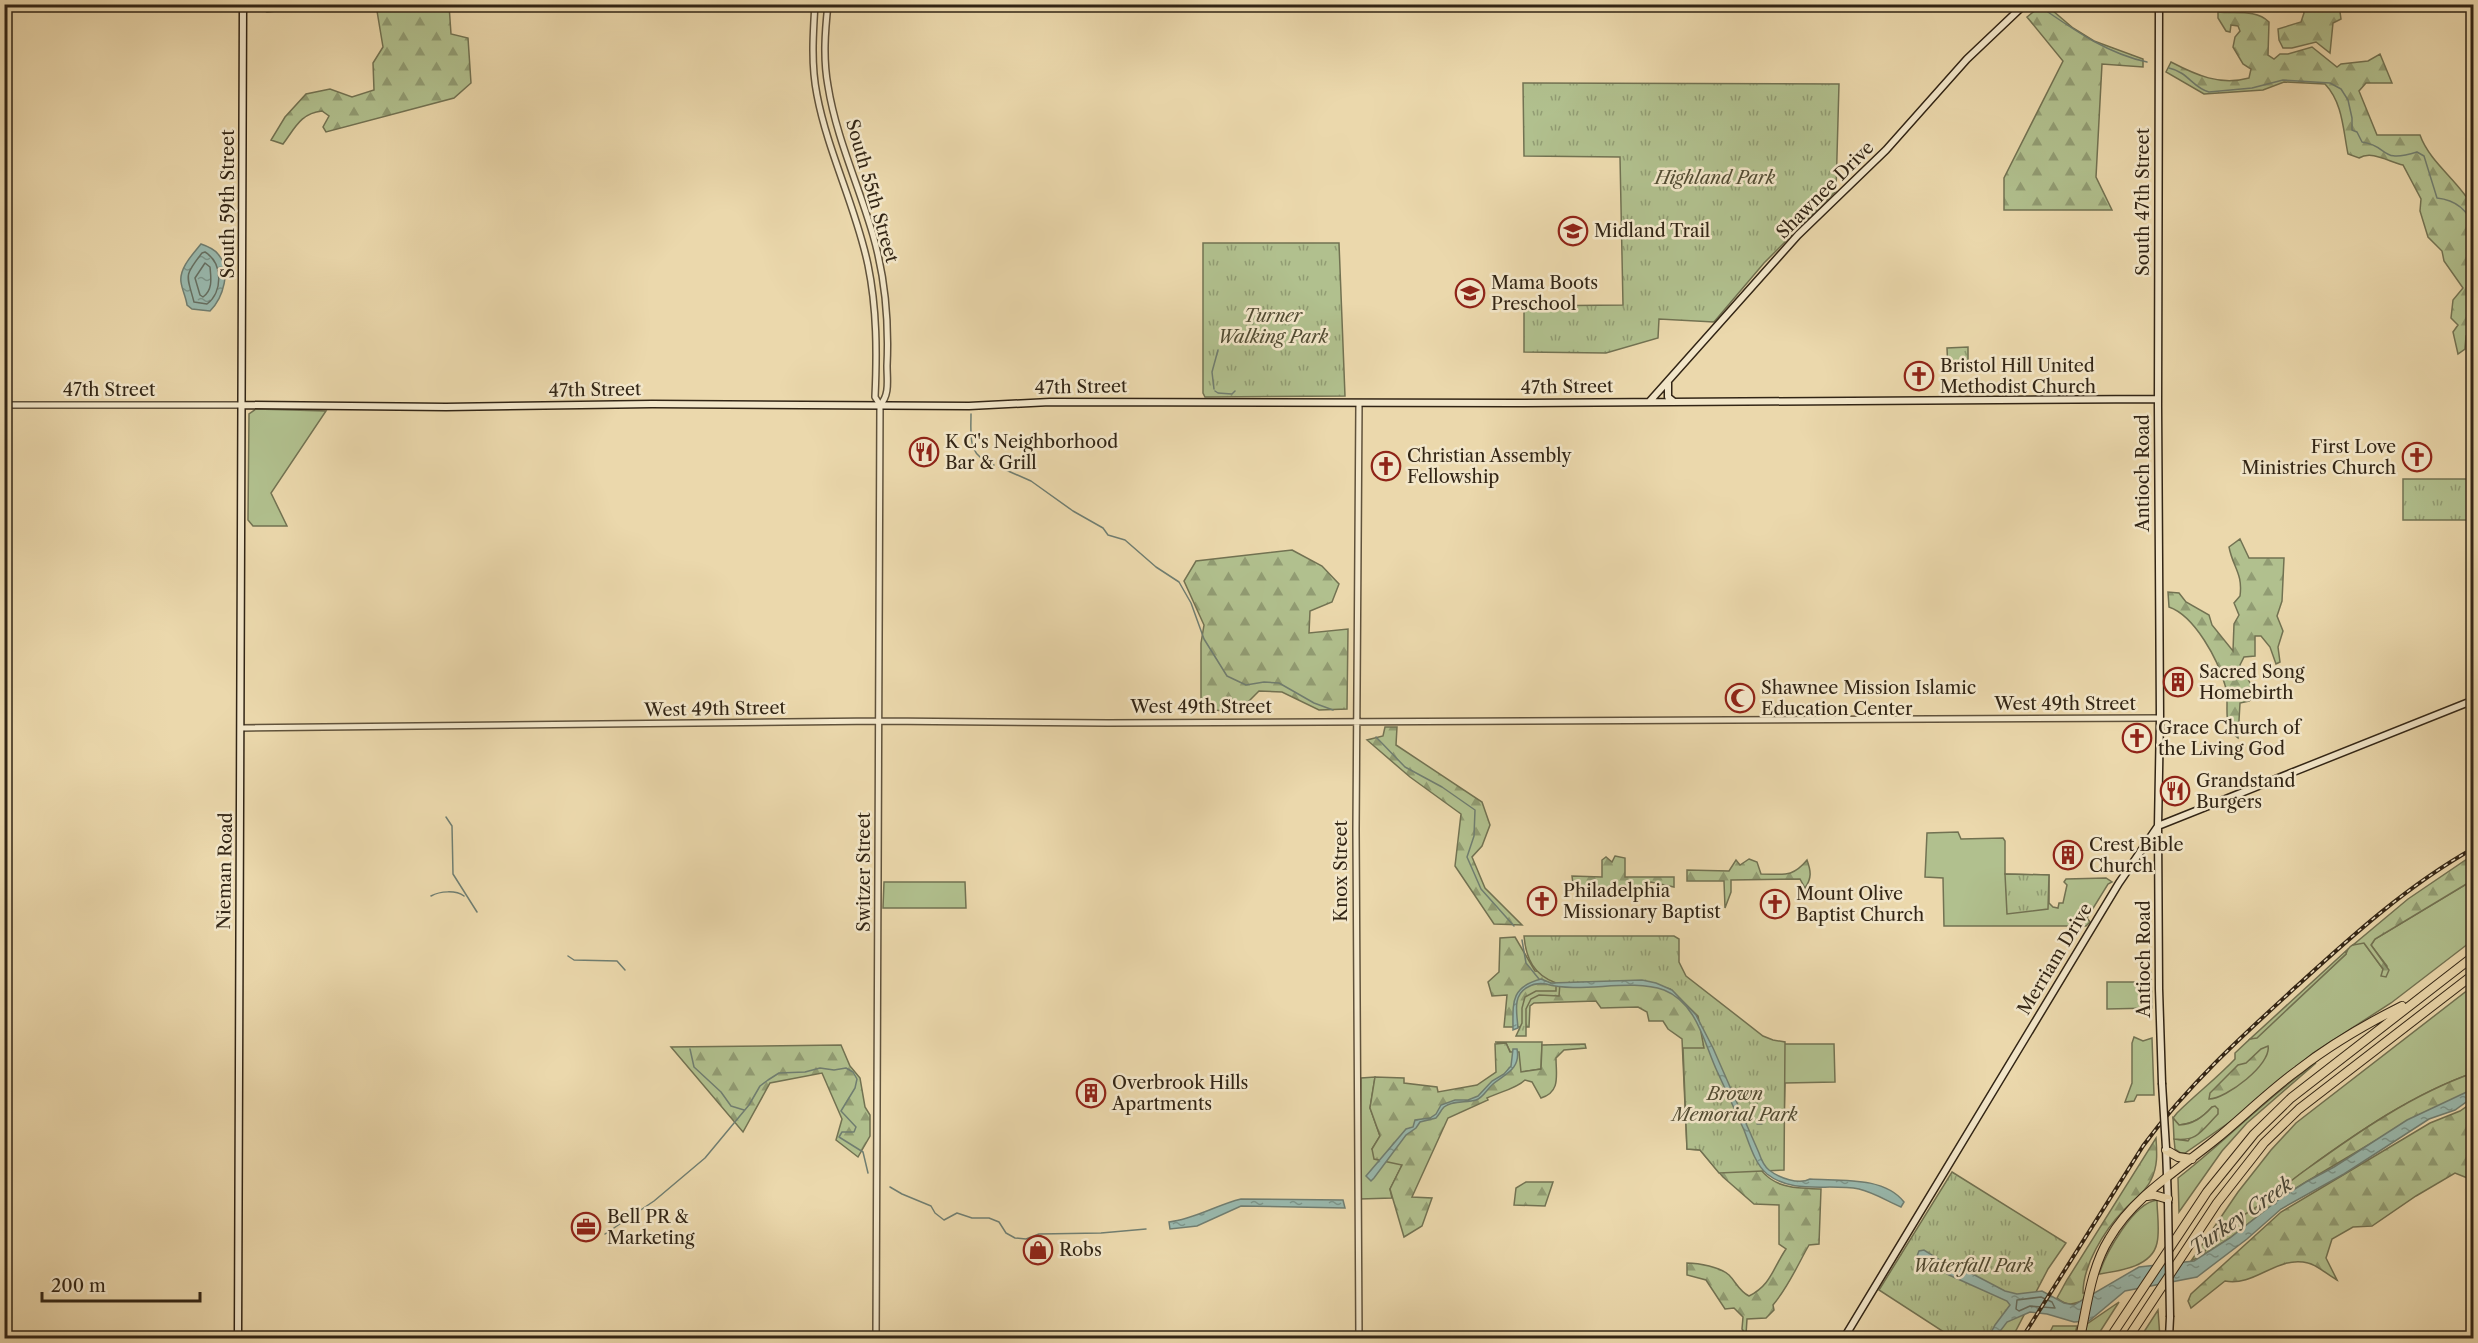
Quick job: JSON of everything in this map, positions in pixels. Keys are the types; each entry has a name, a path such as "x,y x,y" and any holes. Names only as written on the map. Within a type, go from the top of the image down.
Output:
{"highway":[{"path":"2110,1338 2200,1203 2238,1152 2268,1119 2291,1098 2474,956"},
{"path":"2128,1338 2232,1181 2282,1125 2308,1102 2474,974"},
{"path":"2080,1338 2103,1250 2125,1216 2313,1058 2372,1021 2417,999"},
{"path":"2166,1149 2178,1157 2192,1159"},
{"path":"2146,1197 2154,1195 2168,1201"}],"main road":[{"name":"South 59th Street","path":"242,405 243,4"},
{"name":"Shawnee Drive","path":"1650,401 1798,236 1886,150 1967,59 2025,4"},
{"name":"South 47th Street","path":"2158,399 2159,4"},
{"path":"1668,382 1668,397 1673,401"},
{"name":"47th Street","path":"242,405 446,407 1125,402 2158,399"},
{"name":"Antioch Road","path":"2158,399 2160,718 2158,989 2168,1178 2169,1338"},
{"name":"Nieman Road","path":"238,1338 242,405"},
{"path":"2158,826 2474,700"},
{"name":"Merriam Drive","path":"1844,1338 2102,911 2158,826"}],"street":[{"name":"South 55th Street","path":"815,4 812,45 817,95 858,226 868,267 875,328 875,397 880,405 886,399 887,382 888,327 884,290 874,237 833,113 828,88 824,39 828,4"},
{"name":"Knox Street","path":"1359,403 1357,721 1359,1338"},
{"name":"47th Street","path":"4,405 242,405"},
{"name":"Switzer Street","path":"876,1338 880,405"},
{"name":"West 49th Street","path":"241,728 880,721 2160,718"}],"green space":[{"path":"249,4 338,4 338,5 267,12"},
{"path":"2043,4 2073,28 2094,41 2143,59 2143,67 2102,64 2096,177 2112,210 2004,210 2004,178 2063,61 2027,17"},
{"path":"376,5 449,5 451,34 468,38 471,83 454,98 326,132 323,127 329,116 322,111 315,112 299,122 283,144 271,140 285,117 306,94 330,89 352,97 374,90 373,63 383,47"},
{"path":"2302,5 2339,5 2341,19 2333,23 2330,53 2316,42 2283,48 2279,40 2278,29 2301,22 2304,13"},
{"path":"2218,12 2258,15 2269,22 2268,55 2274,59 2280,54 2312,47 2337,67 2341,64 2368,61 2380,54 2392,83 2366,83 2359,91 2377,135 2420,135 2437,163 2473,207 2473,337 2466,336 2465,349 2458,354 2453,332 2458,325 2451,318 2453,300 2463,288 2444,261 2442,251 2428,237 2420,211 2421,199 2403,165 2375,156 2359,158 2348,154 2339,108 2325,84 2284,82 2263,90 2204,94 2166,72 2171,62 2208,78 2228,81 2249,78 2251,69 2243,64 2233,47 2235,37 2240,31 2238,26 2231,25 2230,32 2226,31 2218,18"},
{"name":"Highland Park","path":"1523,83 1839,84 1836,191 1764,263 1714,322 1659,319 1658,338 1606,353 1524,352 1524,306 1623,305 1620,157 1524,156"},
{"name":"Turner Walking Park","path":"1203,243 1339,243 1345,396 1205,397 1203,393"},
{"path":"1968,347 1968,371 1948,371 1947,348"},
{"path":"256,409 326,411 271,493 287,526 253,526 248,520 249,414"},
{"path":"2403,479 2473,479 2473,520 2403,520"},
{"path":"2240,539 2249,558 2284,558 2282,601 2277,616 2283,631 2278,647 2280,662 2276,664 2270,647 2261,636 2255,636 2255,656 2244,657 2240,665 2254,690 2254,696 2249,701 2240,703 2238,738 2229,727 2227,692 2217,664 2204,640 2188,619 2169,607 2168,592 2179,593 2186,602 2209,615 2212,625 2233,651 2234,624 2239,615 2234,603 2240,596 2241,588 2229,547"},
{"path":"1292,550 1322,566 1339,584 1332,602 1310,611 1309,633 1348,629 1347,709 1319,710 1282,692 1259,691 1239,711 1201,710 1201,643 1204,625 1184,581 1196,561"},
{"path":"1385,727 1397,727 1396,745 1482,802 1490,825 1482,846 1472,857 1485,888 1522,925 1494,924 1455,866 1461,814 1410,777 1367,740 1383,736"},
{"path":"1958,832 1961,839 2003,838 2005,841 2005,874 2049,875 2049,903 2053,907 2058,908 2059,903 2063,903 2066,879 2106,878 2112,882 2108,884 2087,918 2090,922 2086,926 1944,926 1943,878 1925,877 1927,833"},
{"path":"2473,855 2473,880 2375,939 2371,945 2389,970 2386,977 2381,976 2383,969 2364,943 2353,945 2408,899"},
{"path":"1615,856 1625,858 1625,877 1674,877 1674,887 1651,882 1635,889 1581,892 1573,884 1572,876 1602,877 1602,860 1606,857 1612,862"},
{"path":"1749,859 1757,862 1761,874 1787,874 1797,870 1807,860 1810,871 1809,881 1805,888 1800,879 1731,880 1731,892 1725,908 1724,881 1687,881 1687,870 1729,871 1736,860 1740,865"},
{"path":"2005,874 2049,875 2048,909 2007,914"},
{"path":"2473,880 2473,940 2391,1003 2313,1053 2237,1117 2185,1153 2175,1149 2174,1139 2188,1141 2212,1107 2197,1120 2179,1125 2173,1118 2177,1113 2235,1059 2235,1053 2250,1039 2257,1037 2346,954 2352,945 2364,943 2383,969 2387,966 2371,945 2375,939"},
{"path":"884,882 965,882 966,908 883,908"},
{"name":"Brown Memorial Park","path":"1524,936 1674,936 1679,939 1679,962 1686,976 1763,1036 1785,1042 1784,1170 1719,1173 1700,1150 1687,1149 1683,1048 1704,1048 1698,1016 1670,989 1641,981 1560,983 1559,996 1539,995 1531,999 1526,1009 1526,1036 1516,1036 1522,1023 1525,997 1536,991 1556,991 1556,983 1542,976 1532,965"},
{"path":"1515,937 1535,971 1639,980 1674,991 1685,1001 1707,1032 1752,1157 1759,1167 1765,1175 1781,1184 1790,1187 1821,1189 1819,1244 1809,1245 1773,1305 1774,1310 1766,1318 1747,1319 1746,1335 1742,1329 1743,1317 1734,1308 1725,1309 1706,1280 1687,1275 1687,1263 1709,1266 1725,1272 1749,1296 1756,1292 1767,1281 1786,1249 1779,1244 1779,1205 1754,1204 1723,1177 1700,1150 1687,1149 1682,1039 1668,1029 1663,1021 1649,1021 1647,1012 1638,1007 1601,1008 1596,1001 1534,1003 1530,1006 1529,1027 1504,1027 1507,995 1492,996 1488,982 1499,972 1500,938"},
{"path":"2347,950 2346,954 2257,1038 2250,1039"},
{"path":"2151,973 2152,1008 2107,1009 2107,982 2140,982"},
{"path":"2473,986 2473,1073 2429,1092 2366,1128 2254,1209 2219,1226 2203,1255 2191,1261 2238,1192 2296,1123"},
{"path":"1761,1037 1781,1044 1834,1044 1835,1082 1785,1083 1784,1119"},
{"path":"2134,1037 2143,1041 2152,1038 2154,1095 2137,1095 2134,1101 2125,1102 2132,1083"},
{"path":"1495,1042 1542,1042 1541,1069 1520,1072 1506,1043"},
{"path":"1506,1043 1510,1052 1519,1052 1521,1072 1541,1069 1542,1045 1585,1044 1586,1048 1564,1050 1556,1058 1555,1087 1547,1095 1541,1098 1532,1082 1525,1080 1517,1086 1448,1118 1412,1197 1432,1198 1422,1226 1404,1237 1390,1189 1402,1165 1374,1159 1372,1149 1380,1136 1370,1108 1375,1077 1404,1078 1404,1083 1437,1087 1438,1092 1477,1085 1496,1072 1495,1044"},
{"path":"841,1045 850,1066 860,1078 865,1107 870,1115 870,1136 858,1157 836,1140 842,1119 822,1073 770,1083 743,1132 671,1047"},
{"path":"2268,1046 2263,1062 2256,1071 2226,1093 2209,1099 2210,1093 2238,1065 2246,1063 2261,1049"},
{"path":"2316,1063 2247,1123 2222,1151 2179,1212 2178,1178"},
{"path":"2473,1073 2473,1089 2466,1094 2380,1138 2306,1182 2203,1255 2218,1226 2254,1209 2326,1155 2387,1115 2429,1092"},
{"path":"1375,1077 1370,1108 1380,1136 1372,1149 1402,1165 1390,1189 1392,1198 1360,1199 1361,1078"},
{"path":"2473,1102 2473,1176 2470,1179 2455,1173 2372,1226 2353,1227 2332,1239 2326,1258 2337,1280 2308,1263 2286,1263 2246,1280 2225,1281 2191,1308 2188,1301 2191,1294 2281,1212 2430,1123 2460,1111"},
{"path":"2215,1106 2218,1114 2199,1134 2189,1139 2174,1139 2173,1118 2179,1125 2193,1122"},
{"path":"2156,1138 2156,1165 2151,1180 2102,1238 2087,1271 2084,1282 2083,1293 2086,1293 2084,1300 2070,1304 2061,1301 2057,1298 2067,1280"},
{"name":"Waterfall Park","path":"1952,1172 2066,1243 2048,1269 2012,1338 1953,1338 1879,1290"},
{"path":"1526,1182 1553,1182 1545,1206 1514,1205 1516,1188"},
{"path":"2157,1200 2157,1243 2149,1258 2134,1266 2099,1274 2114,1242 2130,1219 2148,1203"},
{"path":"2119,1302 2096,1338 2084,1338 2087,1324"},
{"path":"2158,1310 2160,1338 2140,1338"},
{"path":"2053,1326 2077,1326 2074,1338 2041,1338 2048,1336"}],"water":[{"path":"201,244 216,252 224,268 222,291 210,311 192,309 187,305 181,282 184,266"},
{"path":"1541,979 1551,983 1642,980 1672,990 1696,1015 1767,1168 1778,1176 1795,1181 1810,1179 1873,1184 1895,1194 1904,1202 1901,1207 1859,1189 1800,1186 1777,1180 1767,1174 1753,1153 1692,1014 1675,996 1664,990 1636,985 1560,987 1534,984 1523,990 1520,995 1517,1005 1518,1028 1513,1030 1515,997 1531,982"},
{"path":"1513,1049 1517,1049 1517,1062 1481,1097 1472,1101 1447,1105 1436,1118 1420,1122 1406,1135 1371,1181 1366,1176 1406,1129 1413,1127 1415,1120 1430,1118 1436,1114 1441,1105 1478,1096 1492,1081 1504,1074 1511,1066"},
{"path":"2473,1089 2473,1097 2455,1110 2429,1119 2344,1174 2281,1209 2247,1239 2197,1277 2125,1291 2089,1321 2074,1322 2047,1314 2030,1312 2007,1322 1995,1338 1988,1338 2010,1305 2007,1301 1949,1275 1917,1256 1919,1251 1924,1250 1946,1264 1967,1271 2005,1291 2017,1294 2042,1291 2064,1303 2074,1305 2139,1267 2194,1261 2230,1238 2282,1197 2306,1182 2334,1167 2407,1120"},
{"path":"1241,1199 1343,1200 1345,1208 1241,1206 1197,1226 1170,1229 1169,1222 1188,1218"}],"waterway":[{"path":"2045,10 2106,48 2147,62"},
{"path":"2169,68 2176,70 2209,92 2252,88 2283,80 2330,83 2341,89 2348,100 2352,130 2357,132 2362,142 2371,144 2390,155 2417,152 2424,156 2437,198 2450,201 2465,211 2474,228"},
{"path":"2474,255 2474,261"},
{"path":"1214,389 1212,372 1218,350"},
{"path":"1215,391 1232,394 1235,391"},
{"path":"971,414 972,445 979,456 994,465"},
{"path":"999,467 1031,481 1073,511 1103,528 1108,535 1125,540 1156,567 1179,582 1191,603 1204,639 1227,676 1246,685 1264,682 1279,683 1314,703 1333,710"},
{"path":"1376,737 1405,767 1442,787 1475,810 1474,836 1467,857 1481,889 1514,926"},
{"path":"446,817 452,826 453,874 477,912"},
{"path":"431,896 448,892 464,896"},
{"path":"1522,940 1526,963 1539,979"},
{"path":"568,956 574,960 617,961 625,970"},
{"path":"690,1049 694,1067 721,1092 731,1106 744,1110"},
{"path":"605,1234 654,1201 705,1158 749,1105 760,1086 779,1073 805,1072 820,1068 834,1070 846,1068 853,1072 857,1079 855,1088 841,1111 856,1127 854,1132 842,1132 839,1137 863,1152 868,1173"},
{"path":"1757,1124 1762,1124"},
{"path":"890,1187 931,1206 935,1213 944,1220 957,1213 972,1218 989,1218 999,1222 1006,1233 1015,1238 1026,1239 1039,1234 1101,1233 1146,1229"}],"railway":[{"path":"2022,1338 2143,1146 2178,1102 2256,1023 2360,929 2426,878 2474,848"}],"place":[{"name":"Midland Trail","path":"1573,231"},
{"name":"Mama Boots Preschool","path":"1470,293"},
{"name":"Bristol Hill United Methodist Church","path":"1919,376"},
{"name":"K C's Neighborhood Bar & Grill","path":"924,452"},
{"name":"First Love Ministries Church","path":"2417,457"},
{"name":"Christian Assembly Fellowship","path":"1386,466"},
{"name":"Sacred Song Homebirth","path":"2178,682"},
{"name":"Shawnee Mission Islamic Education Center","path":"1740,698"},
{"name":"Grace Church of the Living God","path":"2137,738"},
{"name":"Grandstand Burgers","path":"2175,791"},
{"name":"Crest Bible Church","path":"2068,855"},
{"name":"Philadelphia Missionary Baptist","path":"1542,901"},
{"name":"Mount Olive Baptist Church","path":"1775,904"},
{"name":"Overbrook Hills Apartments","path":"1091,1093"},
{"name":"Bell PR & Marketing","path":"586,1227"},
{"name":"Robs","path":"1038,1250"}],"water label":[{"name":"Turkey Creek","path":"2241,1216"}]}
